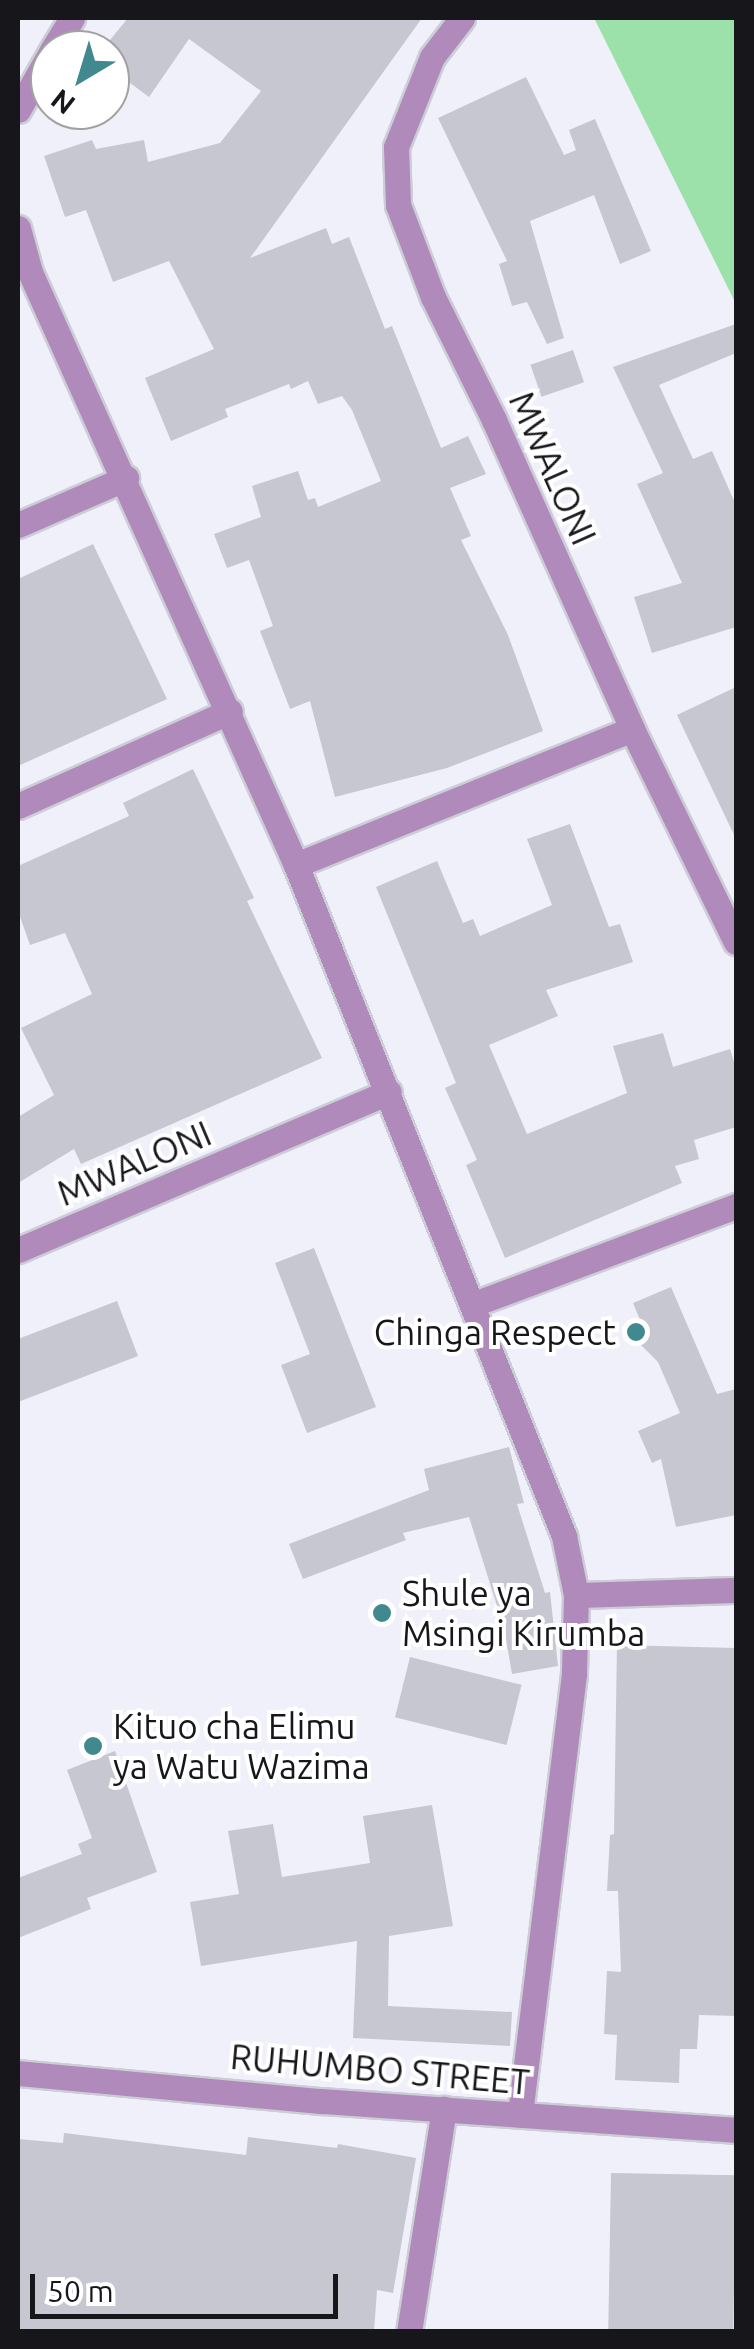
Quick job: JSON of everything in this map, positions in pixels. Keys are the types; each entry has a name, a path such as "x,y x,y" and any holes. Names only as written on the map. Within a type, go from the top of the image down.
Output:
{"street":[{"name":"MWALONI","path":"462,18 432,58 396,147 398,205 432,297 494,420 632,728 736,942"},
{"path":"18,228 30,272 126,478 296,865 564,1536 576,1596 574,1674 520,2116"},
{"path":"18,525 126,478"},
{"path":"18,806 230,711"},
{"path":"296,865 632,728"},
{"name":"MWALONI","path":"18,1250 389,1092"},
{"path":"474,1304 736,1206"},
{"path":"576,1596 736,1590"},
{"name":"RUHUMBO STREET","path":"18,2073 520,2116 736,2130"},
{"path":"409,2332 444,2108"}],"green space":[{"path":"594,18 736,18 736,304"}],"building":[{"path":"128,18 422,18 250,258 326,228 332,244 349,237 385,329 392,326 441,448 468,436 486,474 450,488 471,536 461,540 508,635 543,731 447,768 335,797 310,701 290,709 260,631 273,626 249,560 227,568 214,534 261,517 252,486 298,471 308,500 315,498 318,507 381,481 352,410 342,396 318,404 308,381 291,389 289,384 225,409 228,417 171,441 145,378 214,349 169,261 113,282 86,210 65,217 44,156 92,140 96,149 144,140 148,162 220,143 261,91 189,39 149,97 130,83 130,30 118,30"},
{"path":"526,77 564,155 576,150 569,130 595,119 651,251 620,264 594,195 530,221 564,338 547,344 527,302 512,306 499,264 507,261 438,118"},
{"path":"736,324 736,353 659,385 693,459 712,451 736,505 736,627 652,653 634,597 682,583 637,484 663,473 613,367"},
{"path":"573,350 584,382 542,397 530,365"},
{"path":"93,544 167,699 18,766 18,579"},
{"path":"736,687 736,839 677,715"},
{"path":"193,769 254,898 247,901 322,1058 81,1164 74,1149 18,1183 18,1117 54,1095 21,1028 92,994 65,933 30,945 18,911 18,866 129,816 123,803"},
{"path":"570,824 609,927 620,924 633,962 546,990 558,1016 489,1045 527,1134 627,1093 613,1046 663,1033 673,1067 730,1049 736,1069 736,1127 694,1140 699,1159 675,1166 682,1183 505,1258 466,1165 477,1160 445,1088 456,1083 376,887 437,861 463,923 473,919 480,936 552,905 527,839"},
{"path":"314,1248 376,1407 307,1433 281,1365 310,1354 275,1263"},
{"path":"671,1287 717,1394 736,1389 736,1515 676,1527 661,1459 652,1463 638,1431 680,1413 658,1362 625,1329 640,1320 633,1303"},
{"path":"117,1301 138,1356 18,1402 18,1339"},
{"path":"509,1447 524,1503 517,1504 545,1593 550,1592 558,1666 512,1674 504,1628 469,1517 403,1533 406,1540 303,1579 289,1544 429,1490 424,1469"},
{"path":"617,1645 736,1648 736,2016 699,2015 697,2049 680,2049 679,2083 615,2080 617,2035 604,2034 607,1971 621,1972 618,1891 607,1891 610,1835 614,1834"},
{"path":"410,1657 522,1685 507,1745 395,1717"},
{"path":"115,1751 157,1872 87,1898 91,1909 18,1938 18,1878 82,1854 78,1844 92,1838 67,1770"},
{"path":"432,1805 453,1926 389,1936 388,2006 512,2012 510,2046 353,2038 357,1941 201,1966 190,1902 239,1894 228,1831 273,1824 282,1877 370,1863 363,1816"},
{"path":"64,2133 246,2155 248,2137 337,2148 338,2144 416,2158 393,2293 377,2290 374,2332 18,2332 18,2139 63,2143"},
{"path":"611,2173 736,2175 733,2332 608,2330"}],"place":[{"name":"Chinga Respect","path":"636,1332"},
{"name":"Shule ya Msingi Kirumba","path":"382,1613"},
{"name":"Kituo cha Elimu ya Watu Wazima","path":"93,1746"}]}
